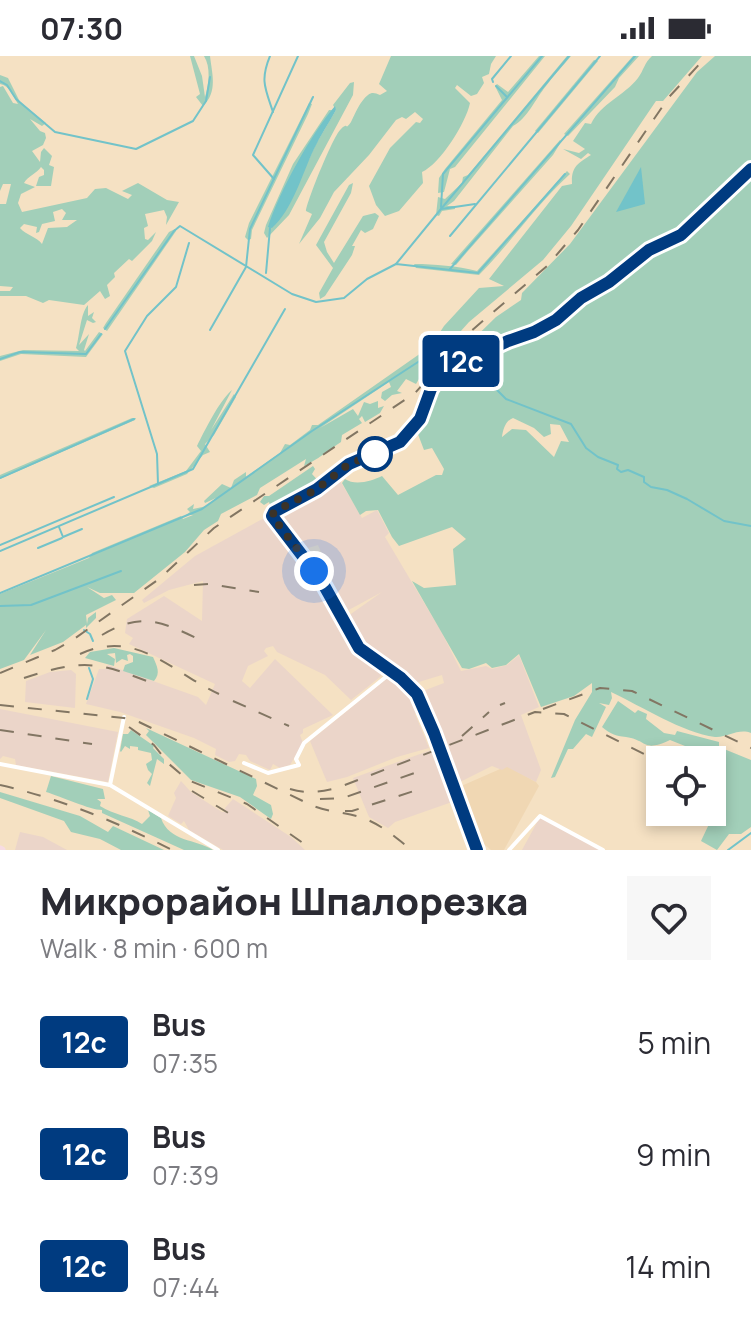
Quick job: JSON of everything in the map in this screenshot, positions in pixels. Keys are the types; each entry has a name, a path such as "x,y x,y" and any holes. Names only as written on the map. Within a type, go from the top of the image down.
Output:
{"main road":[{"path":"477,850 422,702 409,685 359,648 321,580 273,520 274,512 317,489 349,464 400,442 420,419 439,375 455,364 556,320 581,298 609,282 649,250 681,235 751,168"}],"street":[{"path":"244,763 268,773 299,765 296,759 304,743 392,672"},
{"path":"110,785 124,717"},
{"path":"0,764 110,785 218,850"},
{"path":"509,850 540,816 603,850"}],"shaded area":[{"path":"339,479 362,518 377,510 389,533 385,537 461,671 507,665 519,655 539,707 521,715 541,770 536,782 507,767 502,770 492,766 458,783 423,691 444,683 442,675 412,684 372,657 348,616 382,592 345,612 341,611 321,576 329,570 318,545 301,550 275,515"},
{"path":"266,517 329,597 357,649 383,672 380,677 351,700 325,675 277,652 273,646 266,648 264,651 268,656 248,666 242,681 250,688 275,659 333,715 303,729 300,735 303,743 290,765 280,768 273,764 270,770 250,761 246,755 239,754 235,761 229,762 215,755 216,749 194,738 120,712 86,704 99,669 105,669 108,665 198,697 206,705 215,684 129,644 133,638 125,633 127,619 164,596 202,621 203,581 169,590 144,603 142,600 195,556"},
{"path":"71,670 76,674 75,708 25,702 26,681 50,672"},
{"path":"390,676 413,693 421,711 415,714 429,748 327,782 310,741"},
{"path":"0,709 118,732 108,782 16,765 15,759 3,756 0,759"},
{"path":"434,749 452,802 395,822 388,828 369,817 353,778"},
{"path":"507,766 539,786 504,850 491,850 479,840 459,787"},
{"path":"181,781 191,792 222,812 226,812 225,808 233,799 291,837 305,850 223,850 189,830 184,821 181,824 168,816"},
{"path":"540,817 601,850 522,850"},
{"path":"20,832 43,837 67,850 15,850"}],"green space":[{"path":"190,56 194,56 202,76 205,97 209,76 204,56 210,56 212,89 203,106 196,97 200,94"},
{"path":"391,56 496,56 489,74 482,77 484,83 477,94 471,96 457,85 455,88 470,103 463,121 437,161 422,172 423,183 399,211 385,216 376,205 369,186 390,148 423,119 415,112 406,119 396,120 334,192 320,218 299,244 312,214 306,211 308,205 333,143 341,129 351,122 365,98 371,93 380,95 387,91 379,84"},
{"path":"539,56 545,56 455,167 450,169 444,192 438,193 439,178 445,169 502,100 495,86 497,84 508,92"},
{"path":"567,56 571,56 527,113 447,206 455,206 455,209 436,215 438,197 445,199 462,183 463,177 468,175"},
{"path":"633,56 639,56 615,87 568,136 564,134"},
{"path":"652,56 702,56 663,101 656,101 571,226 543,260 469,322 434,361 428,376 419,379 416,384 406,379 397,391 402,393 392,395 385,401 381,398 382,392 391,387 389,382 320,428 353,409 358,416 364,402 370,404 378,401 378,408 384,406 380,413 365,422 362,416 359,419 362,423 342,435 341,442 318,458 304,466 306,459 260,488 257,495 221,514 218,521 204,530 185,552 134,593 100,593 87,587 104,598 112,595 116,600 86,615 87,624 88,618 96,612 96,618 86,628 86,625 63,642 30,655 46,630 24,660 0,669 0,594 181,516 183,519 193,515 186,515 190,512 187,509 194,504 193,509 207,506 216,498 204,501 222,484 231,488 234,480 246,472 246,477 280,453 285,444 290,445 312,425 318,425 431,346 444,326 479,288 504,286 489,279 562,186 572,184 576,166 591,155 588,153 581,159 563,149 579,153 585,149 573,141 585,123 591,124 601,110 638,78"},
{"path":"715,56 751,56 751,733 719,737 703,734 676,725 611,692 609,705 599,703 606,707 592,737 586,734 573,749 568,749 555,777 551,778 575,720 592,692 592,683 574,696 541,707 519,654 506,665 492,668 486,663 469,669 462,668 412,581 424,588 456,585 453,549 466,539 452,527 399,546 378,510 360,515 342,483 345,479 358,482 382,476 398,495 436,475 442,475 444,469 432,448 424,450 416,429 442,378 480,353 466,350 464,357 451,361 496,317 521,300 522,293 570,244 697,72","holes":["513,418 534,428 544,437 551,434 550,424 560,425 569,442 561,441 554,457 526,430 512,429 502,437 506,423"]},
{"path":"594,60 598,61 538,133 535,131"},
{"path":"0,75 8,78 20,102 46,123 42,126 30,119 45,133 46,138 43,145 32,151 40,162 44,148 52,156 49,165 54,167 51,186 36,186 39,177 44,175 41,167 24,183 35,187 21,194 18,203 22,212 87,198 95,189 106,188 128,199 132,195 122,191 138,183 167,200 179,202 166,225 164,210 145,214 148,226 144,228 145,239 148,240 156,232 152,241 132,261 129,259 114,273 115,277 107,285 110,296 105,299 100,291 84,305 49,300 43,303 26,296 0,296 0,291 10,291 13,287 0,286 0,204 6,204 11,184 3,184 0,191 0,87 3,86 13,103 18,104 9,89 0,84","holes":["62,209 66,213 62,220 77,220 67,227 48,228 42,244 20,228 24,224 37,227 36,233 42,224 55,221 53,212"]},
{"path":"354,82 353,95 289,215 267,238 264,233 266,225 293,164 329,110 332,110 310,142 271,221 285,211 316,144 336,110 333,105"},
{"path":"309,103 312,104 308,114 248,240 245,237 249,223"},
{"path":"560,140 553,155 456,265 451,264"},
{"path":"567,171 570,174 479,275 416,268 414,264 477,271"},
{"path":"353,183 351,193 324,242 334,263 363,216 375,213 379,216 373,229 365,233 361,230 352,246 355,246 352,255 320,299 319,293 333,268 316,245 349,185"},
{"path":"175,229 107,331 103,328 106,323 169,232"},
{"path":"88,305 88,316 94,312 92,318 96,322 87,320 79,345 89,334 85,351 99,332 103,334 86,357 21,354 0,361 0,356 23,350 79,351 76,348 80,325"},
{"path":"232,390 211,430 234,394 236,397 214,435 205,444 210,452 203,455 187,474 154,488 149,486 186,471 201,451 197,446 213,416"},
{"path":"136,418 0,479 0,475"},
{"path":"313,466 312,474 322,485 278,506 260,502 264,496 269,496"},
{"path":"114,648 153,657 158,672 154,681 123,671 125,665 133,662 130,654 127,655 128,661 122,659 116,663 115,653 107,654 115,659 114,666 85,658 90,652"},
{"path":"618,701 635,713 638,710 647,714 646,719 664,733 675,735 677,731 719,742 719,746 685,746 670,740 650,746 602,727"},
{"path":"146,728 256,779 253,795 271,805 271,819 240,797 191,780 146,735 149,731"},
{"path":"131,730 154,746 164,759 164,764 157,759 150,786 147,783 152,774 146,764 152,760 151,753 130,746 130,749 125,746 120,751 123,734"},
{"path":"726,750 751,760 751,827 741,834 729,834 717,850 701,841 708,826 726,826"},
{"path":"51,776 103,789 105,799 97,799 105,809 142,824 150,816 148,810 161,818 176,836 213,850 184,850 102,813 102,810 46,792"},
{"path":"0,792 80,816 108,832 113,826 164,850 121,850 100,839 71,832 64,821 0,798"}],"water":[{"path":"335,106 336,110 316,144 291,201 272,228 268,227 297,164"},
{"path":"641,167 645,204 616,212"}],"waterway":[{"path":"270,56 265,84 273,112"},
{"path":"274,179 253,155 298,56"},
{"path":"493,82 492,79 511,56"},
{"path":"441,207 443,174 542,56"},
{"path":"441,209 569,56"},
{"path":"450,236 600,56"},
{"path":"450,269 635,56"},
{"path":"0,81 55,132 136,149 193,121 206,101 210,77"},
{"path":"496,86 507,97"},
{"path":"210,330 246,267 250,229 313,97"},
{"path":"105,329 180,226 292,294 316,302 344,298 367,279 396,264 478,273 565,174"},
{"path":"396,264 441,209 475,204"},
{"path":"266,273 270,228"},
{"path":"158,484 157,454 125,351 147,316 176,287 189,243"},
{"path":"0,551 193,469 285,309"},
{"path":"0,359 20,352 86,354 101,334"},
{"path":"0,593 202,509 312,431 438,349 443,354 438,362 440,364"},
{"path":"448,372 458,379 489,382 506,399 571,424 586,448 618,465 617,469 621,472 628,470 644,477 644,482 651,487 687,499 724,521 751,526"},
{"path":"0,478 134,419"},
{"path":"0,545 114,497"},
{"path":"59,527 63,537 82,529"},
{"path":"38,548 62,538"},
{"path":"0,606 31,605 121,571"},
{"path":"84,630 93,641"},
{"path":"87,699 93,679 89,668"},
{"path":"728,850 751,833"}],"railway":[{"path":"0,673 74,639 159,579 214,528 415,393 470,332 547,266 578,230 669,97 707,56"},
{"path":"194,585 209,584 259,592"},
{"path":"102,635 127,624 149,622 160,623 196,638"},
{"path":"80,654 100,647 136,649 219,694"},
{"path":"24,678 63,667 92,665 120,671 157,685"},
{"path":"543,709 600,688 632,691 751,748"},
{"path":"233,701 289,726"},
{"path":"500,705 505,703"},
{"path":"0,705 139,722 311,805 367,820 409,848"},
{"path":"462,736 489,712"},
{"path":"290,789 314,792 337,788 535,712 564,714 646,755"},
{"path":"129,727 154,745 169,764 188,780 247,804 313,850"},
{"path":"0,730 92,744"},
{"path":"320,799 343,798 423,770"},
{"path":"0,785 88,812 172,850"},
{"path":"192,791 230,814"},
{"path":"345,811 414,791"}],"bus line":[{"name":"12с","path":"477,850 422,702 401,678 359,648 321,580 272,516 274,512 317,489 349,464 400,442 420,419 435,380 443,371 547,326 649,250 681,235 751,169"}],"route":[{"path":"314,571 273,520 274,512 317,489 349,464 375,454"}]}
